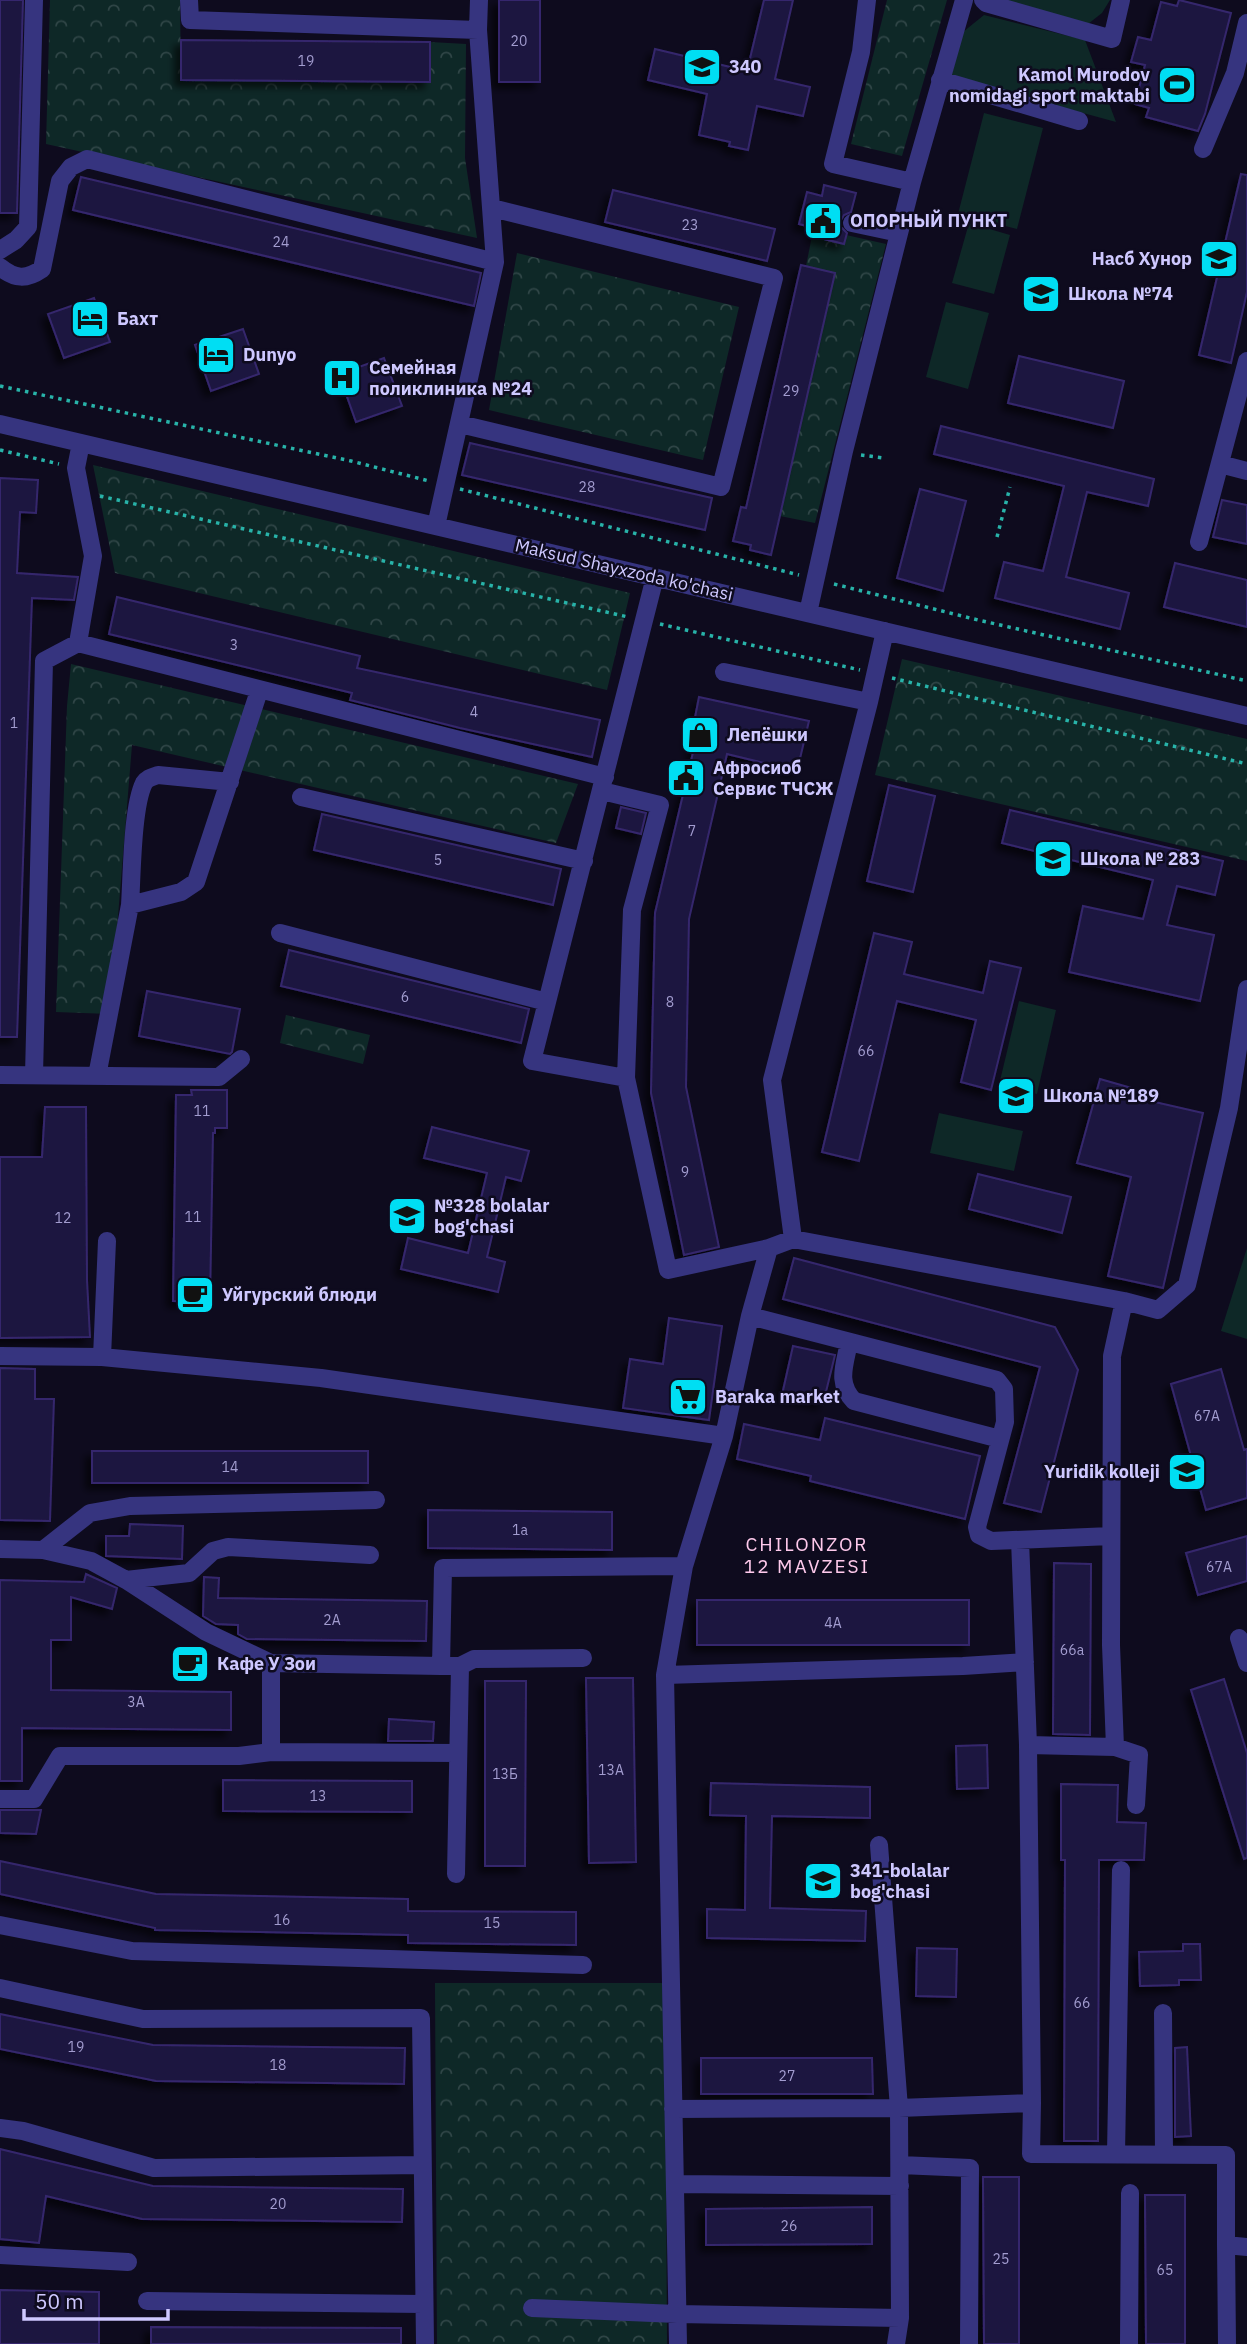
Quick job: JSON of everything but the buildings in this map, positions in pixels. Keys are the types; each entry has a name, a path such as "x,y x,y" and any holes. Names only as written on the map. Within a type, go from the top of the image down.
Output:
{"street":[{"path":"0,250 16,240 28,227 34,0"},
{"path":"189,0 190,20 478,30"},
{"path":"436,526 495,262 478,30 479,0"},
{"path":"867,0 860,52 833,164 912,182"},
{"path":"808,613 899,233 964,0"},
{"path":"955,29 985,1 1112,39 1121,0"},
{"path":"1203,149 1235,72 1247,23"},
{"path":"940,80 1079,121"},
{"path":"0,267 10,275 20,277 30,277 42,269 60,181 71,167 87,159 495,262"},
{"path":"460,424 722,487 774,278 492,208"},
{"path":"852,223 899,233"},
{"path":"1199,542 1243,388 1247,361"},
{"name":"Maksud Shayxzoda ko'chasi","path":"0,424 1247,716"},
{"path":"79,643 93,556 76,468 81,443"},
{"path":"1220,464 1247,471"},
{"path":"625,1078 532,1060 655,577"},
{"path":"793,1239 772,1080 885,631"},
{"path":"34,1075 44,661 79,643 603,784 660,805 632,910 625,1078 668,1270 769,1248 793,1239 1124,1301 1158,1310 1187,1285 1228,1108 1247,989"},
{"path":"724,672 869,702"},
{"path":"130,905 181,892 195,882 259,691"},
{"path":"97,1076 130,905 136,817 144,783 158,775 230,782"},
{"path":"301,797 584,861"},
{"path":"280,933 547,1002"},
{"path":"0,1075 219,1077 241,1059"},
{"path":"1228,1108 1247,1113"},
{"path":"102,1357 107,1241"},
{"path":"678,2344 665,1675 684,1566 724,1436 750,1316 769,1248"},
{"path":"1115,1746 1111,1646 1112,1356 1124,1301"},
{"path":"750,1316 997,1380 1004,1389 1005,1422 977,1527 979,1535 991,1541 1111,1536"},
{"path":"849,1342 842,1382 847,1394 854,1401 1000,1439"},
{"path":"0,1356 102,1357 321,1378 724,1436"},
{"path":"43,1550 90,1513 130,1506 376,1500"},
{"path":"1020,1540 1028,1745 1031,2154 1226,2155 1227,2344"},
{"path":"126,1580 189,1573 213,1551 228,1547 370,1555"},
{"path":"0,1549 43,1550 91,1561 126,1580 206,1632 271,1663 460,1666 474,1659 583,1658"},
{"path":"441,1666 443,1568 684,1566"},
{"path":"1239,1638 1247,1663"},
{"path":"665,1675 1025,1662"},
{"path":"271,1663 271,1752"},
{"path":"456,1874 460,1666"},
{"path":"1028,1745 1115,1746 1139,1755 1136,1805"},
{"path":"0,1799 34,1799 60,1756 239,1756 271,1752 458,1753"},
{"path":"879,1845 899,2108 900,2318 896,2344"},
{"path":"1116,2154 1121,1870"},
{"path":"0,1925 132,1951 583,1965"},
{"path":"0,1988 143,2019 421,2018 425,2344"},
{"path":"1163,2013 1164,2154"},
{"path":"673,2109 899,2108 1032,2103"},
{"path":"0,2128 23,2131 154,2168 422,2165"},
{"path":"900,2165 970,2168 969,2344"},
{"path":"675,2184 900,2186"},
{"path":"1129,2344 1130,2193"},
{"path":"1226,2245 1247,2247"},
{"path":"0,2255 128,2262"},
{"path":"147,2301 424,2304"},
{"path":"532,2308 900,2318"}],"path":[{"path":"0,386 351,461 978,620 1247,681"},
{"path":"0,450 76,468"},
{"path":"997,537 1010,487"},
{"path":"81,491 875,674 1247,764"}],"green space":[{"path":"50,0 180,0 181,80 430,82 430,42 466,44 465,158 477,238 46,144"},
{"path":"887,0 947,0 902,156 851,144"},
{"path":"1000,0 1110,0 1102,13 1088,24"},
{"path":"984,15 1085,40 1116,122 951,77 963,32"},
{"path":"984,113 1043,128 1017,229 958,214"},
{"path":"969,223 1010,235 994,294 952,283"},
{"path":"846,235 886,244 815,523 780,516 835,274 806,266 812,236 844,244"},
{"path":"517,253 739,307 703,460 489,410"},
{"path":"946,302 989,313 968,389 926,377"},
{"path":"93,465 630,593 607,690 115,573"},
{"path":"902,659 1247,739 1247,861 875,775"},
{"path":"71,664 578,784 556,843 132,745 110,1014 56,1012 67,706"},
{"path":"1019,1001 1056,1010 1037,1094 999,1085"},
{"path":"286,1015 370,1035 363,1064 280,1043"},
{"path":"939,1113 1023,1131 1014,1171 930,1153"},
{"path":"1247,1248 1247,1339 1221,1331"},
{"path":"435,1983 665,1983 667,2344 437,2344"}],"place":[{"name":"340","path":"702,67"},
{"name":"Kamol Murodov nomidagi sport maktabi","path":"1177,85"},
{"name":"ОПОРНЫЙ ПУНКТ","path":"823,221"},
{"name":"Насб Хунор","path":"1219,259"},
{"name":"Школа №74","path":"1041,294"},
{"name":"Бахт","path":"90,319"},
{"name":"Dunyo","path":"216,355"},
{"name":"Семейная поликлиника №24","path":"342,378"},
{"name":"Лепёшки","path":"700,735"},
{"name":"Афросиоб Сервис ТЧСЖ","path":"686,778"},
{"name":"Школа № 283","path":"1053,859"},
{"name":"Школа №189","path":"1016,1096"},
{"name":"№328 bolalar bog'chasi","path":"407,1216"},
{"name":"Уйгурский блюди","path":"195,1295"},
{"name":"Baraka market","path":"688,1397"},
{"name":"Yuridik kolleji","path":"1187,1472"},
{"name":"Кафе У Зои","path":"190,1664"},
{"name":"341-bolalar bog'chasi","path":"823,1881"}],"district":[{"name":"CHILONZOR 12 MAVZESI","path":"807,1555"}]}
